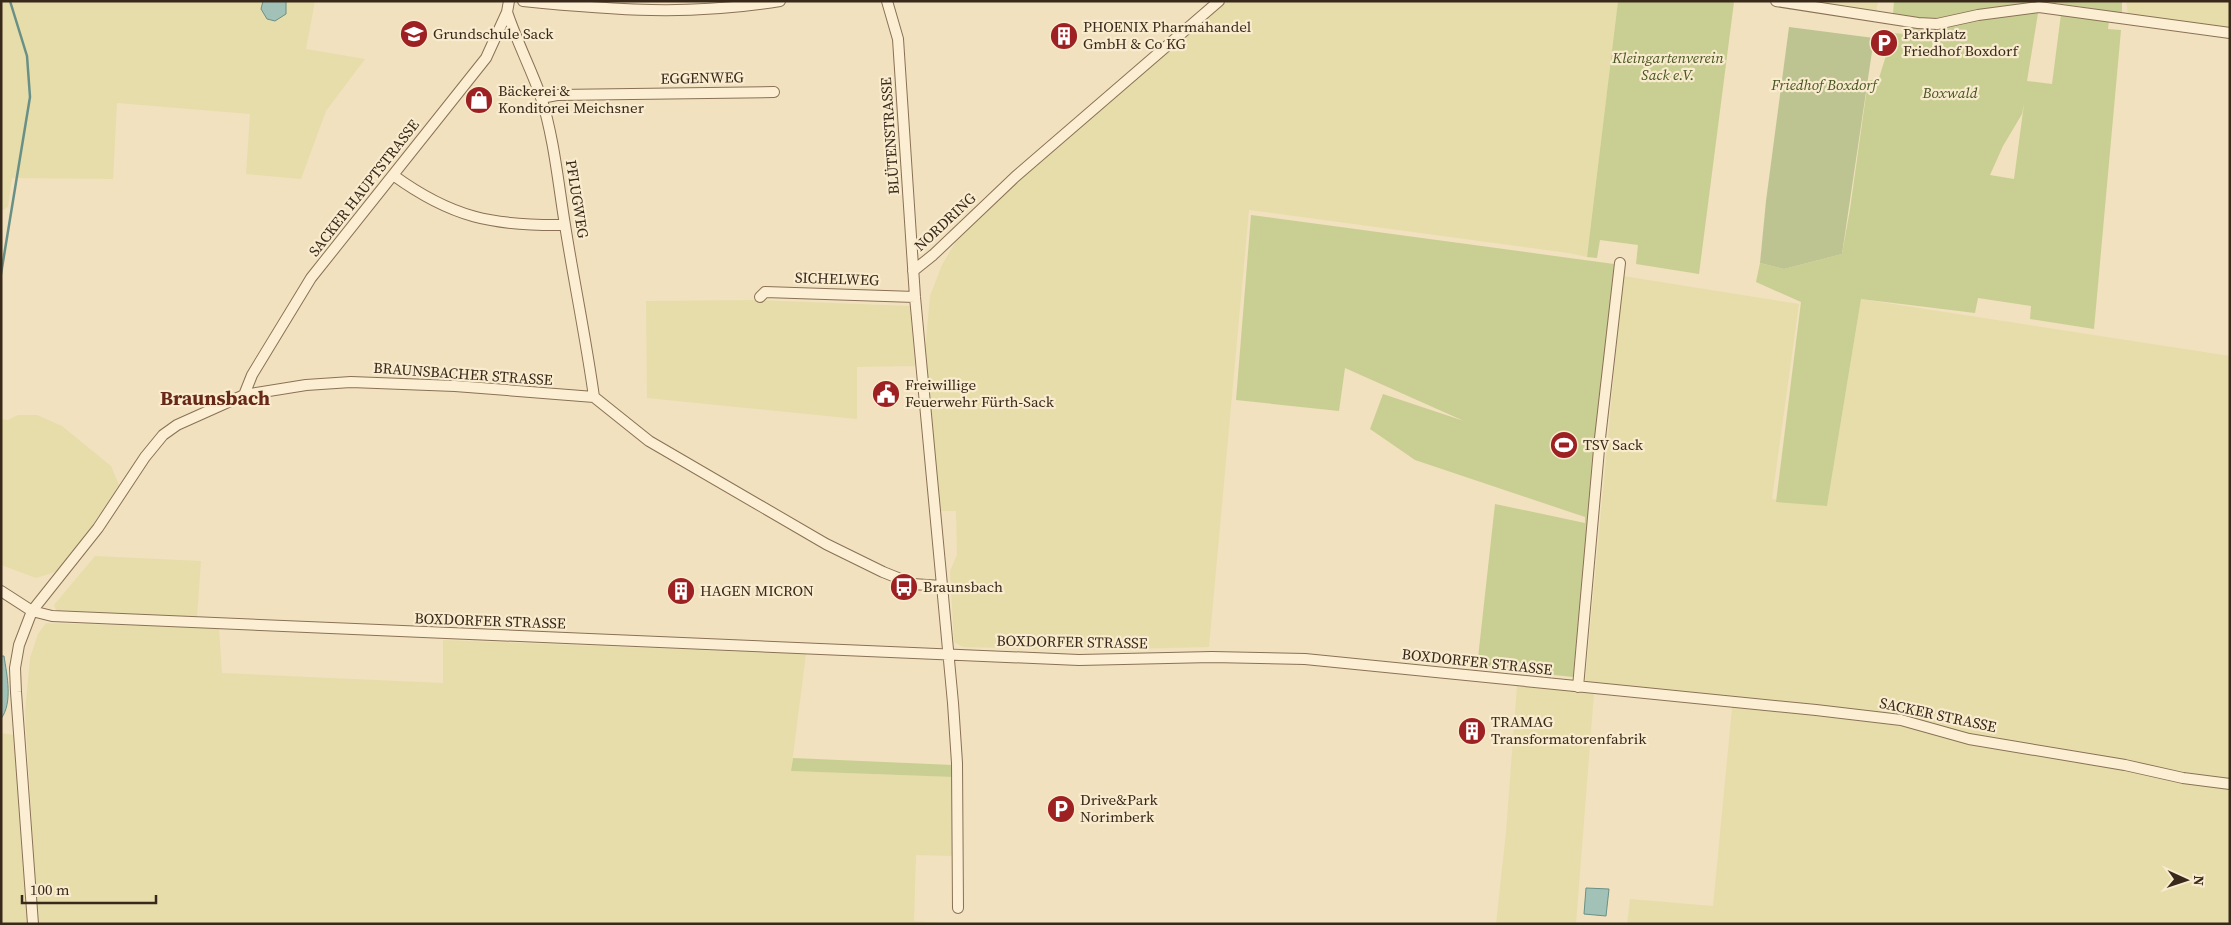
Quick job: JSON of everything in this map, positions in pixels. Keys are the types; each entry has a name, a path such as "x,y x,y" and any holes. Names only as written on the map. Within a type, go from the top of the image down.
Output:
{"street":[{"name":"SACKER HAUPTSTRASSE","path":"244,396 252,375 311,278 486,58 507,12 509,1"},
{"path":"523,1 626,11 689,11 726,10 780,1"},
{"name":"BLÜTENSTRASSE","path":"887,1 898,39 913,271"},
{"name":"NORDRING","path":"948,655 913,271 933,255 1015,177 1218,1"},
{"path":"1776,1 1918,23 1937,24 1978,15 2039,7 2230,34"},
{"name":"PFLUGWEG","path":"507,12 541,98 557,166 565,225 585,331 594,397"},
{"name":"EGGENWEG","path":"541,98 557,95 774,92"},
{"path":"393,175 432,200 461,213 512,225 565,225"},
{"path":"1578,687 1600,438 1620,263"},
{"name":"SICHELWEG","path":"760,297 765,292 915,297"},
{"name":"BRAUNSBACHER STRASSE","path":"33,924 16,692 16,668 19,645 32,612 98,528 145,457 163,434 177,425 244,396 306,385 351,382 474,388 594,397"},
{"path":"594,397 649,440 826,544 882,572 913,584 941,586"},
{"path":"1,591 32,612"},
{"name":"BOXDORFER STRASSE","path":"32,612 52,616 230,625 1079,660 1212,657 1305,659 1578,687"},
{"path":"948,655 957,762 958,908"},
{"name":"SACKER STRASSE","path":"1578,687 1901,720 1969,739 2125,765 2183,778 2230,784"}],"shaded area":[{"path":"1,1 315,1 306,49 365,59 326,111 301,179 246,174 250,114 117,103 113,179 12,178 8,207 1,211"},
{"path":"1227,1 1618,1 1587,257 1249,210 1209,647 1086,650 963,647 954,642 950,571 957,555 956,511 941,511 925,351 930,296 942,265 962,231 1019,179"},
{"path":"1791,1 1878,1 1876,14"},
{"path":"2126,1 2230,1 2230,29 2128,14"},
{"path":"1623,276 1799,304 1772,499 1827,506 1861,299 2230,356 2230,924 1627,924 1630,899 1713,906 1733,698 1585,683"},
{"path":"754,300 910,306 915,366 857,367 857,419 647,398 646,301"},
{"path":"18,415 37,415 62,426 111,466 119,485 74,553 55,572 36,578 1,565 1,419 8,420"},
{"path":"95,556 201,561 197,618 56,610 54,605"},
{"path":"46,623 219,628 222,673 443,683 443,640 806,654 791,771 953,777 953,856 916,855 914,921 954,924 38,924 25,713 30,658 38,634"},
{"path":"1517,686 1594,693 1576,924 1496,924 1506,832"},
{"path":"1,733 14,735 29,924 1,924"}],"green space":[{"name":"Kleingartenverein Sack e.V.","path":"1618,1 1734,2 1699,274 1636,264 1638,245 1600,240 1597,258 1587,257"},
{"name":"Boxwald","path":"1894,1 2040,1 2027,81 2052,84 2061,14 2109,21 2108,29 2121,30 2094,329 2030,319 2031,306 1978,298 1975,313 1861,299 1827,506 1776,502 1801,302 1756,282 1760,263 1784,269 1842,254 1868,81 1879,78 1893,33 1905,34 1908,16 1893,14","holes":["2024,104 2014,179 1990,175 2003,146 2022,114"]},
{"path":"2042,1 2122,1 2122,13"},
{"name":"Friedhof Boxdorf","path":"1789,27 1874,38 1842,254 1784,269 1760,263 1766,201"},
{"name":"TSV Sack","path":"1251,215 1614,264 1573,677 1477,667 1495,504 1585,523 1585,517 1415,460 1370,429 1383,394 1464,421 1345,368 1339,411 1236,400"},
{"path":"793,758 953,765 953,777 791,771"}],"water":[{"path":"263,1 286,1 286,14 275,21 267,19 261,9"},
{"path":"1,656 4,656 8,697 5,712 1,719"},
{"path":"1586,888 1609,889 1606,916 1584,914"}],"waterway":[{"path":"1,274 30,97 27,56 10,1"}],"place":[{"name":"Grundschule Sack","path":"414,34"},
{"name":"PHOENIX Pharmahandel GmbH & Co KG","path":"1064,36"},
{"name":"Parkplatz Friedhof Boxdorf","path":"1884,43"},
{"name":"Bäckerei & Konditorei Meichsner","path":"479,100"},
{"name":"Freiwillige Feuerwehr Fürth-Sack","path":"886,394"},
{"name":"TSV Sack","path":"1564,445"},
{"name":"Braunsbach","path":"904,587"},
{"name":"HAGEN MICRON","path":"681,591"},
{"name":"TRAMAG Transformatorenfabrik","path":"1472,731"},
{"name":"Drive&Park Norimberk","path":"1061,809"}],"district":[{"name":"Braunsbach","path":"215,398"}]}
